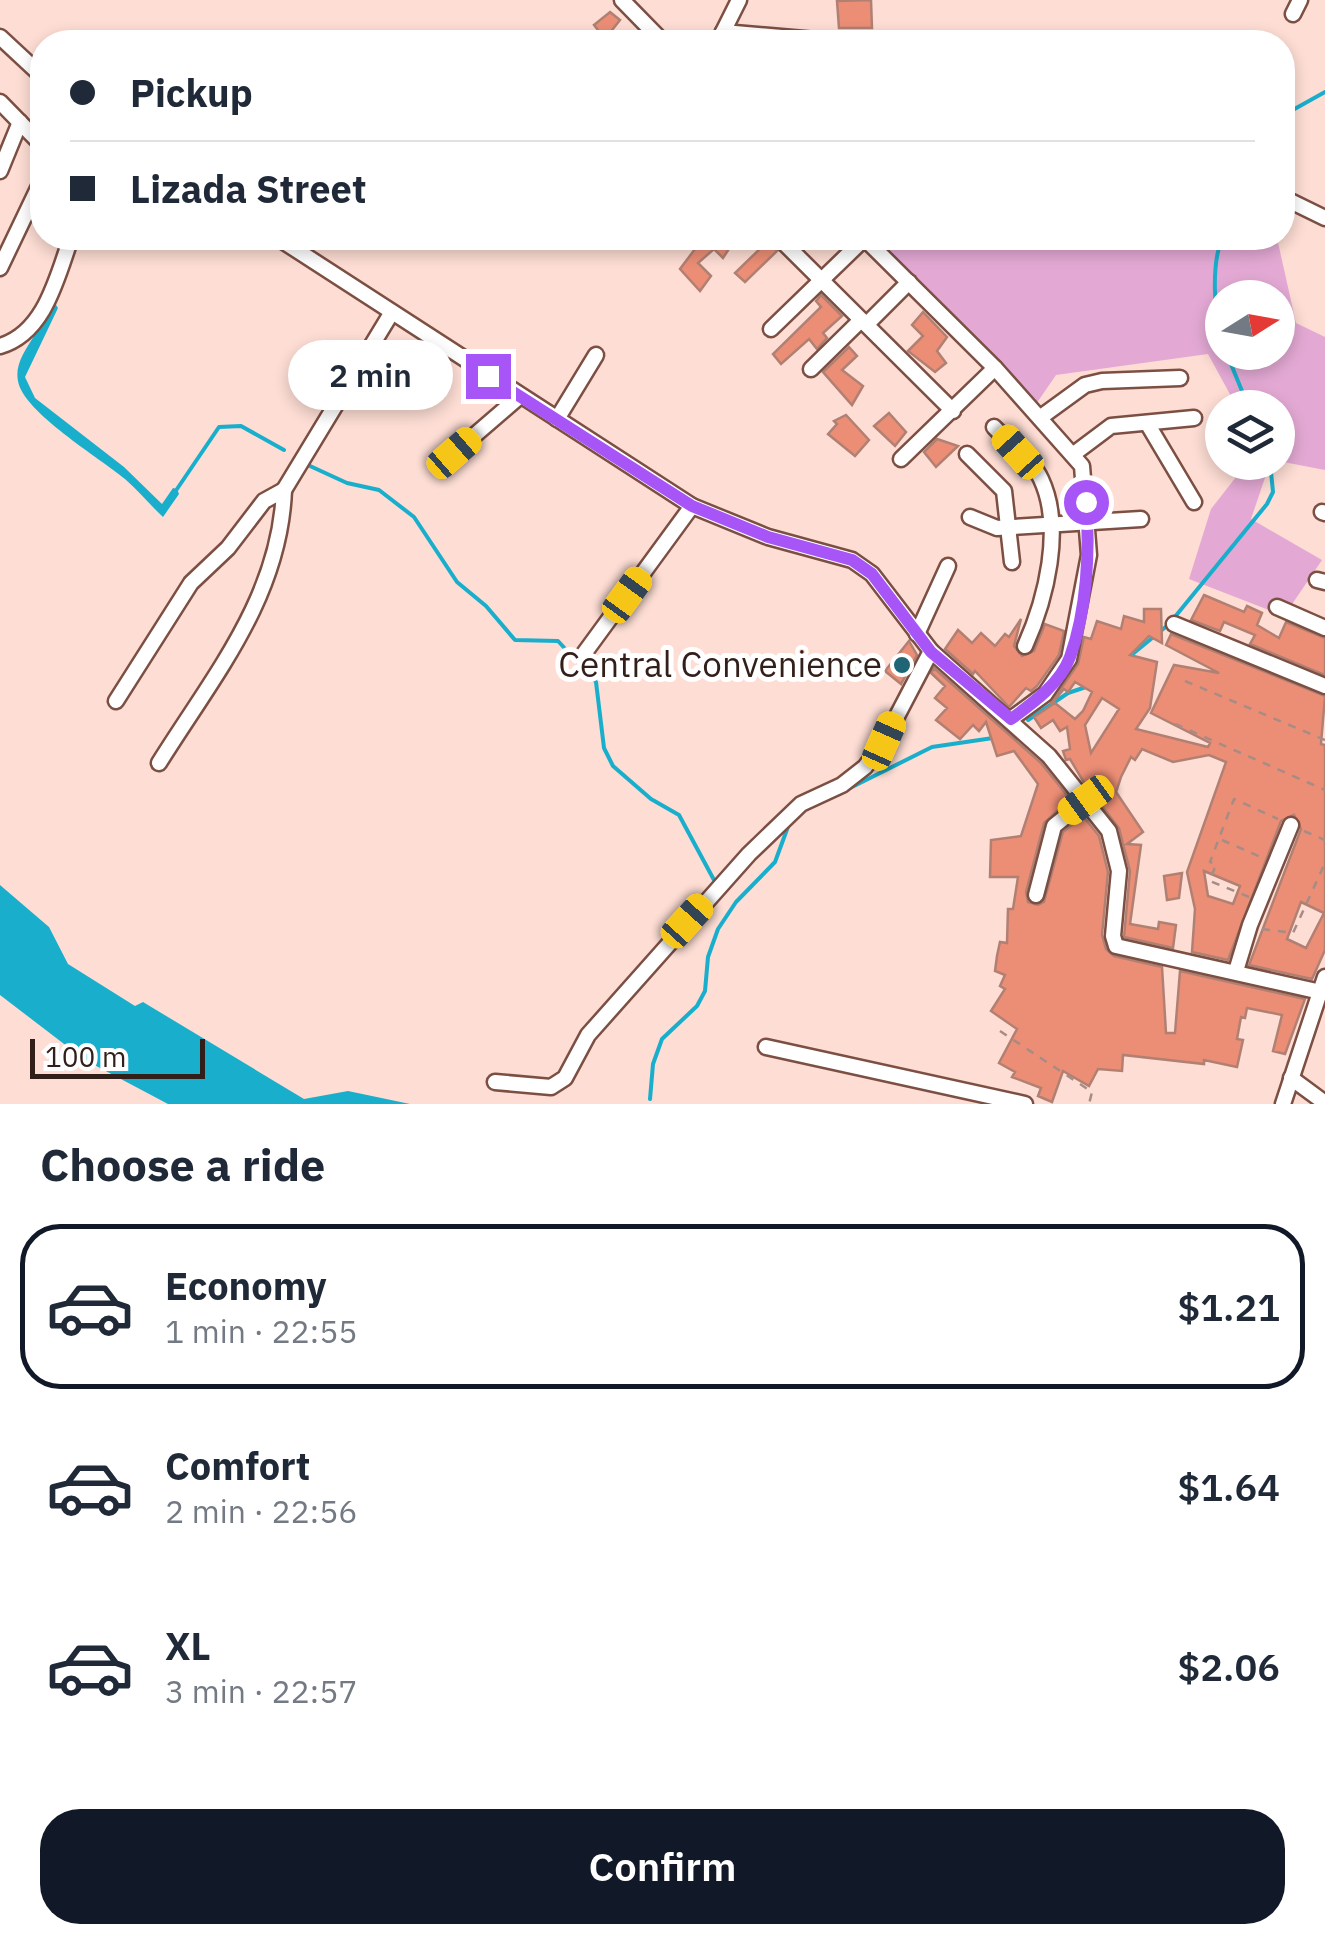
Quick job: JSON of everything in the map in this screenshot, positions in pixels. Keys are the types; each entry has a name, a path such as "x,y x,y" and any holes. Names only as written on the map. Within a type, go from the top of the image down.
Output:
{"street":[{"path":"622,0 651,30"},
{"path":"725,30 739,0"},
{"path":"0,37 30,65"},
{"path":"0,102 30,132"},
{"path":"0,171 20,122"},
{"path":"1295,204 1325,218"},
{"path":"0,268 30,205"},
{"path":"0,346 19,338 38,317 66,250"},
{"path":"296,250 692,506 768,537 852,560 872,574 931,652 1011,719 1086,800 1109,831 1118,856 1116,946 1323,987 1283,1104"},
{"path":"792,250 953,411"},
{"path":"770,329 852,250"},
{"path":"877,250 1075,453 1085,478 1089,555 1070,659 1045,694 1011,719"},
{"path":"810,369 910,282"},
{"path":"159,763 261,602 283,520 284,490 392,312"},
{"path":"556,419 596,355"},
{"path":"901,460 995,368"},
{"path":"1041,417 1086,385 1102,380 1180,378"},
{"path":"454,453 519,396"},
{"path":"1075,453 1111,426 1194,418"},
{"path":"1147,423 1194,502"},
{"path":"994,427 1041,478 1050,526 1049,564 1025,646"},
{"path":"967,454 1004,490 1012,562"},
{"path":"116,700 191,583 228,548 264,501 284,490"},
{"path":"583,655 692,506"},
{"path":"970,517 997,528 1141,519"},
{"path":"917,634 948,566"},
{"path":"1277,607 1325,628"},
{"path":"1174,624 1325,686"},
{"path":"495,1082 551,1087 566,1078 576,1053 622,994 748,854 800,804 842,785 864,767 884,741 931,652"},
{"path":"1036,895 1054,826 1086,800"},
{"path":"1236,971 1250,925 1291,825"},
{"path":"766,1047 1025,1104"},
{"path":"1291,1078 1325,1103"}],"path":[{"path":"1185,681 1325,740"},
{"path":"1175,724 1325,790"},
{"path":"1234,799 1210,862 1216,864 1210,880 1259,902"},
{"path":"1219,838 1275,863"},
{"path":"1250,925 1285,936 1293,933 1325,863"},
{"path":"1000,1031 1092,1092 1089,1104"}],"shaded area":[{"path":"884,250 1280,250 1286,280 1205,280 1205,354 1056,375 1034,407"},
{"path":"1295,319 1296,323 1325,337 1325,470 1295,464 1295,390 1228,390 1217,370 1295,370"},
{"path":"1234,480 1264,480 1251,519 1322,560 1284,616 1189,579 1211,509"}],"water":[{"path":"51,297 58,308 25,377 35,398 124,467 162,504 173,488 177,489 179,494 163,517 125,479 47,420 23,393 18,370 45,318"},
{"path":"0,885 49,927 68,964 135,1006 143,1002 304,1099 348,1091 410,1104 168,1104 85,1060 0,995"}],"building":[{"path":"871,0 872,28 839,28 837,1"},
{"path":"610,12 620,20 612,30 598,30 594,25"},
{"path":"694,250 713,250 698,263 711,276 700,291 680,269"},
{"path":"759,250 777,251 745,282 735,273"},
{"path":"821,295 842,316 823,333 827,338 817,349 809,339 781,364 773,354 821,307 816,301"},
{"path":"923,312 947,337 937,351 946,363 935,372 908,351 923,336 912,325"},
{"path":"849,347 857,356 842,370 863,386 852,405 823,372"},
{"path":"889,413 906,432 895,446 874,426"},
{"path":"846,415 869,440 855,456 828,434 837,424 834,421"},
{"path":"937,439 958,446 936,467 924,452"},
{"path":"1204,595 1244,612 1247,606 1262,613 1257,625 1279,638 1286,622 1325,638 1325,675 1250,644 1255,635 1224,622 1220,631 1191,620"},
{"path":"1144,609 1161,609 1162,643 1149,636 1130,655 1157,662 1150,708 1136,729 1208,747 1210,743 1151,713 1174,665 1219,673 1166,645 1171,634 1325,696 1321,744 1325,745 1325,950 1312,979 1249,965 1301,829 1294,815 1281,821 1228,960 1192,952 1195,909 1187,872 1226,762 1209,755 1173,762 1142,749 1135,760 1131,757 1121,777 1116,792 1143,832 1127,844 1141,845 1130,924 1158,929 1159,922 1176,925 1173,948 1124,937 1130,871 1119,828 1099,802 1102,793 1086,786 1070,759 1066,760 1063,751 1070,749 1067,727 1060,731 1053,720 1041,728 1034,717 1055,703 1075,719 1083,711 1092,692 1075,682 1051,703 1078,664 1084,637 1091,639 1097,621 1121,629 1124,616 1144,622","holes":["1102,698 1119,709 1091,753 1085,725","1204,871 1240,886 1233,904 1208,896","1301,902 1324,913 1306,948 1287,939"]},
{"path":"1021,619 1014,646 1022,656 1034,651 1045,624 1064,631 1059,655 1037,686 1031,691 1026,688 1009,707 975,671 973,674 945,649 958,630 972,643 981,633 995,646 1005,634 1009,637"},
{"name":"Central Convenience","path":"909,641 917,655 901,684 885,671"},
{"path":"934,668 1041,763 1070,799 1044,823 1026,892 1028,902 1044,902 1063,832 1083,816 1099,836 1108,872 1102,935 1106,949 1114,956 1162,967 1166,1033 1175,1033 1180,971 1305,999 1285,1054 1273,1051 1282,1015 1247,1008 1237,1039 1243,1040 1237,1067 1204,1060 1204,1064 1123,1055 1122,1071 1098,1069 1089,1086 1063,1071 1052,1102 1038,1096 1041,1088 1012,1077 1015,1072 999,1063 1017,1029 991,1011 1005,989 1000,986 1005,975 995,971 1000,942 1007,943 1008,909 1013,909 1018,877 990,877 991,840 1021,836 1038,784 1014,751 997,756 986,722 979,731 973,725 960,739 936,720 947,708 935,698 945,686 931,673"},
{"path":"1182,873 1179,898 1167,900 1164,876"}],"waterway":[{"path":"1295,109 1325,92"},
{"path":"1215,280 1219,250"},
{"path":"1233,370 1242,390"},
{"path":"177,489 219,427 241,426 284,450"},
{"path":"310,466 347,483 379,490 414,517 457,582 486,606 515,640 558,641 596,682 604,748 613,766 651,799 679,815 714,880"},
{"path":"1174,618 1267,504 1273,492 1272,480"},
{"path":"1129,657 1168,625"},
{"path":"1028,720 1068,693 1089,686"},
{"path":"848,789 932,747 993,738"},
{"path":"650,1099 653,1064 662,1039 697,1006 705,991 708,957 718,929 736,902 775,862 789,824"}],"place":[{"name":"Central Convenience","path":"902,665"}],"route":[{"path":"488,376 692,506 768,537 852,560 872,574 931,652 1011,719 1045,694 1070,659 1089,555 1086,502"}]}
